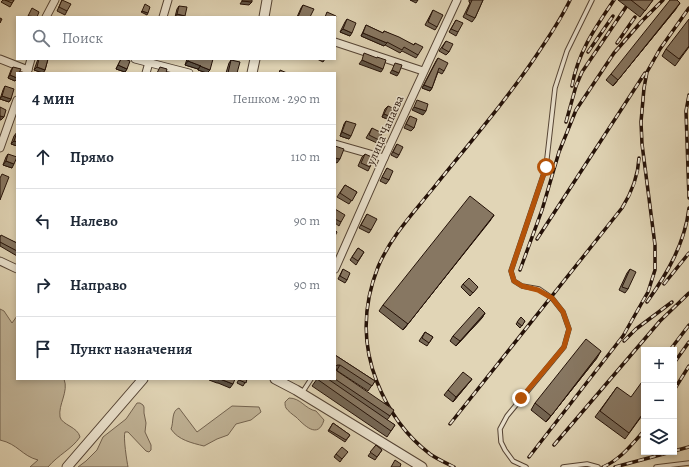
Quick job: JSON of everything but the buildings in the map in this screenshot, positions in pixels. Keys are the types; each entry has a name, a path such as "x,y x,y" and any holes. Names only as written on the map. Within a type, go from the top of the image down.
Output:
{"street":[{"path":"46,16 54,0"},
{"path":"163,16 168,0"},
{"path":"264,16 267,0"},
{"path":"449,0 456,2"},
{"name":"улица Чапаева","path":"336,268 384,158 456,2"},
{"path":"336,42 424,71"},
{"path":"0,59 27,71 31,60"},
{"path":"252,72 255,60"},
{"path":"146,72 150,61 186,72"},
{"path":"0,148 16,103"},
{"path":"336,144 384,158"},
{"path":"0,261 16,269"},
{"path":"67,467 142,380"},
{"path":"279,380 422,467"}],"lane":[{"path":"526,467 513,461 505,450 501,442 500,429 507,416 564,347 569,329 563,312 552,298 538,290 522,286 514,281 511,271 546,167 555,88 567,52 592,0"},
{"path":"302,394 310,380"},
{"path":"656,467 689,463"},
{"path":"563,467 587,464 598,467"}],"shaded area":[{"path":"0,309 4,311 12,323 16,317 16,380 64,380 65,389 60,407 60,417 61,420 79,434 80,437 48,467 30,467 38,460 28,456 11,444 0,440"},
{"path":"289,398 293,398 316,411 324,420 321,426 315,430 311,429 289,412 285,406 285,402"},
{"path":"137,403 140,403 144,407 146,423 145,432 151,445 151,450 149,452 146,451 128,432 125,432 128,467 78,467 97,450 103,437 126,419"},
{"path":"232,406 259,407 261,412 251,420 236,424 228,435 204,446 177,436 171,429 176,409 179,408 197,432"}],"railway":[{"path":"454,467 430,454 413,439 398,421 381,392 372,368 367,339 366,324 369,296 378,267 396,234 517,83 553,30 570,0"},
{"path":"572,86 578,62 583,51 614,0"},
{"path":"520,270 542,210 559,152 576,110 614,53 663,0"},
{"path":"566,122 576,86 582,72 626,7"},
{"path":"529,457 623,336 648,292 655,270 655,245 642,144 641,122 644,88 647,72 660,49 689,8"},
{"path":"588,52 613,16"},
{"path":"617,43 635,17"},
{"path":"537,239 645,73"},
{"path":"689,95 686,111 689,198"},
{"path":"450,424 622,208 634,184 639,158"},
{"path":"647,302 674,258 684,234 689,208"},
{"path":"664,284 689,253"},
{"path":"554,445 660,321 689,293"},
{"path":"624,341 636,329 672,302"},
{"path":"672,347 689,325"},
{"path":"677,359 689,342"},
{"path":"677,385 689,366"},
{"path":"603,467 620,456 641,434"},
{"path":"677,450 689,447"},
{"path":"615,467 660,455"}],"route":[{"path":"521,398 564,347 569,329 563,312 552,298 538,290 522,286 514,281 511,271 546,167"}]}
